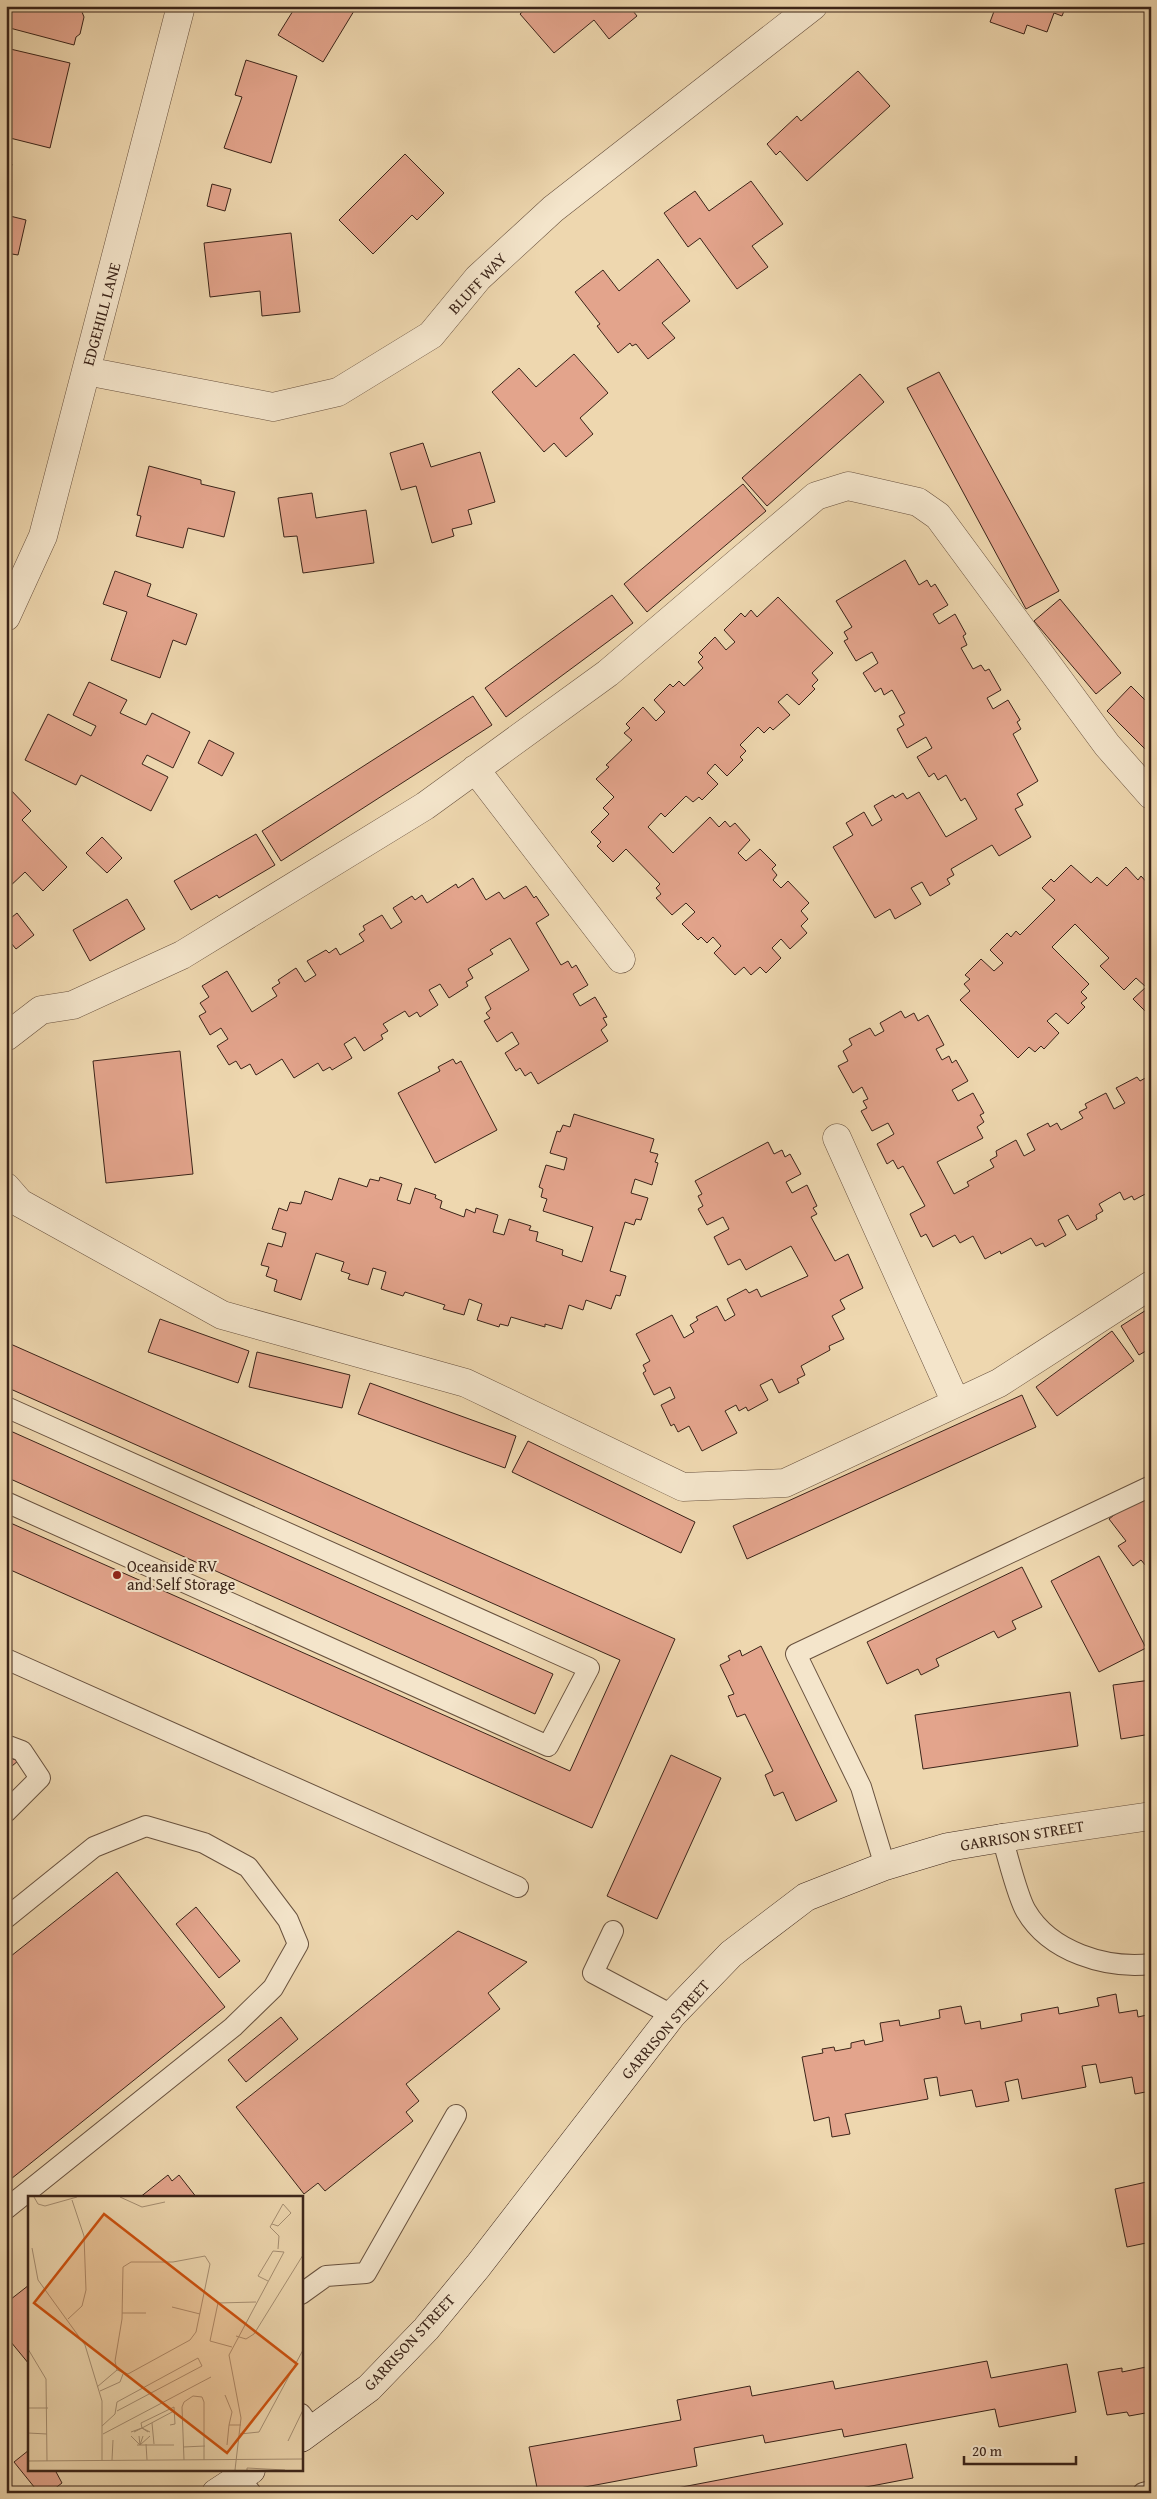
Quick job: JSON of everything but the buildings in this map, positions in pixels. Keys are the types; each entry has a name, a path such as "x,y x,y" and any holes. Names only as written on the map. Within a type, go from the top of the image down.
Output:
{"street":[{"name":"EDGEHILL LANE","path":"6,617 43,536 180,6"},
{"name":"BLUFF WAY","path":"86,371 273,407 338,392 431,335 478,278 553,209 813,6"},
{"path":"6,1036 41,1010 73,1005 182,955 425,806 608,674 816,496 848,486 918,502 938,516 1107,745 1151,795"},
{"path":"475,770 621,959"},
{"path":"837,1138 956,1403"},
{"path":"6,1187 20,1203 222,1315 466,1383 683,1487 785,1483 999,1383 1151,1285"},
{"name":"GARRISON STREET","path":"305,2427 369,2388 426,2329 478,2266 672,2015 731,1954 806,1897 885,1866 948,1847 1151,1816"},
{"path":"216,2493 248,2480"}],"lane":[{"path":"6,1407 589,1668 548,1746 6,1502"},
{"path":"885,1866 860,1788 796,1654 1151,1486"},
{"path":"6,1659 518,1887"},
{"path":"6,1744 22,1751 40,1778 7,1810"},
{"path":"6,1918 94,1847 146,1826 204,1843 248,1868 288,1920 298,1944 273,1988 234,2027 6,2209"},
{"path":"1002,1838 1025,1910 1042,1932 1078,1955 1129,1966 1151,1964"},
{"path":"613,1931 592,1973 672,2015"},
{"path":"302,2293 326,2276 366,2273 456,2115"},
{"path":"1143,2493 1151,2491"}],"place":[{"name":"Oceanside RV and Self Storage","path":"117,1575"}]}
